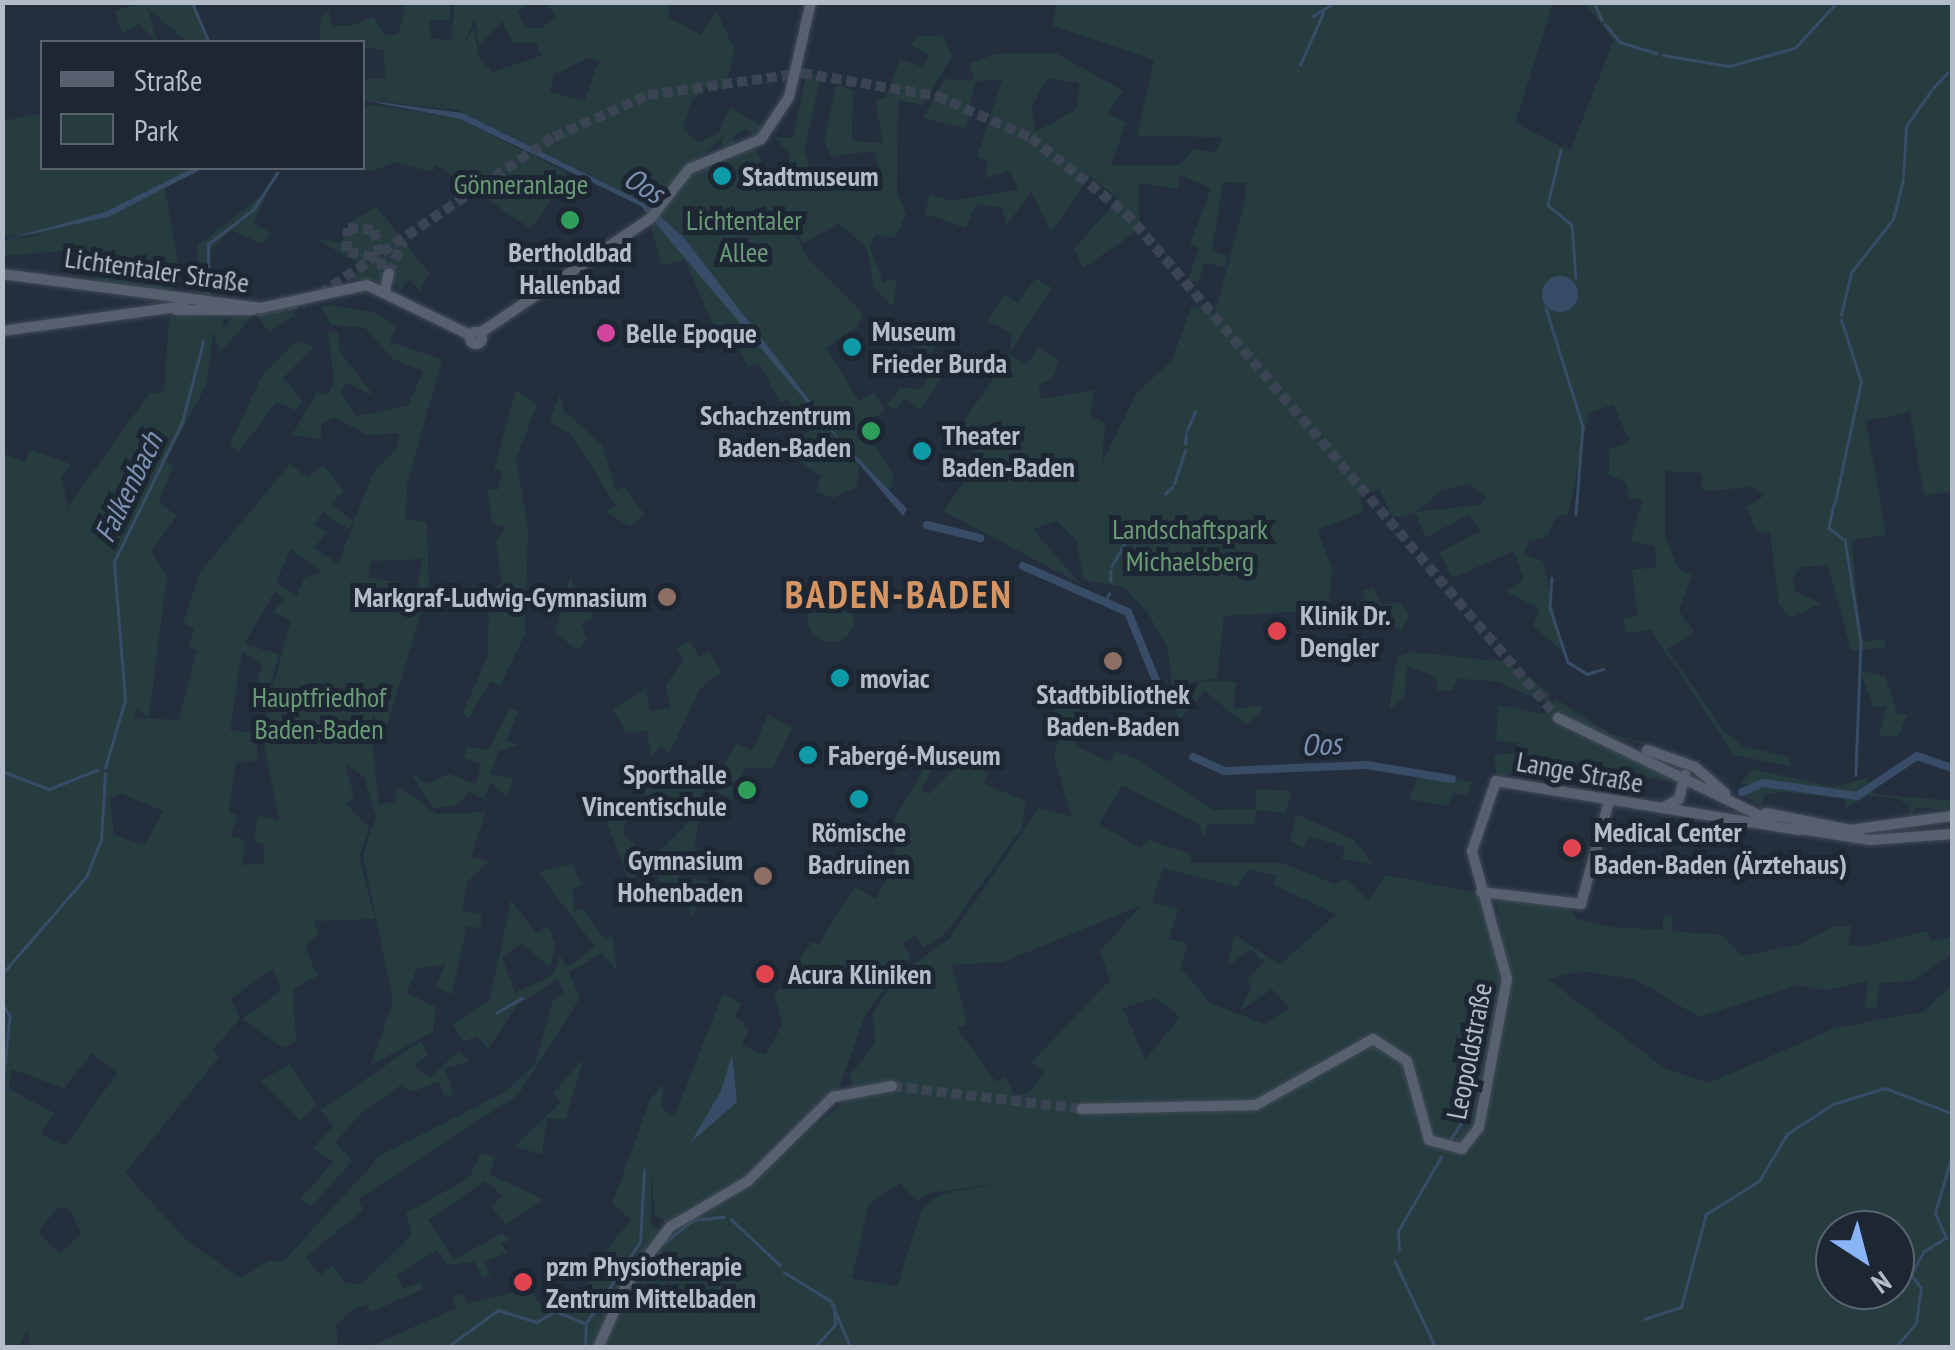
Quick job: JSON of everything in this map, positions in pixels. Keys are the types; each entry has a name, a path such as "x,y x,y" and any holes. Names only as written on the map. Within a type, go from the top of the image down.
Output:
{"main road":[{"name":"Lichtentaler Straße","path":"2,274 262,308 335,286 383,289 475,334 655,214 689,169 750,148 777,118 811,2"},
{"path":"383,289 386,274"},
{"path":"166,306 227,316 262,308"},
{"path":"2,330 166,306 210,309"},
{"path":"1558,718 1685,775"},
{"name":"Lange Straße","path":"1617,745 1676,758 1731,799 1850,830 1952,817"},
{"name":"Lange Straße","path":"1658,808 1680,797 1685,775 1799,830"},
{"name":"Lange Straße","path":"1496,780 1799,830 1934,836 1952,833"},
{"name":"Leopoldstraße","path":"1082,1109 1256,1105 1301,1086 1348,1046 1393,1046 1409,1066 1428,1140 1448,1151 1470,1143 1507,980 1481,892 1473,838 1496,780"},
{"path":"1680,797 1690,813 1731,799"},
{"path":"1481,892 1581,904 1609,801"},
{"path":"1934,836 1937,818"},
{"path":"598,1348 611,1310 664,1233 733,1192 833,1097 892,1086"}],"green space":[{"path":"142,3 190,3 208,40 185,40 148,8 156,40 139,24 122,33 115,11"},
{"name":"Lichtentaler Allee","path":"406,3 452,3 449,20 430,20 430,38 451,41 455,3 529,3 517,11 525,28 541,28 557,18 547,3 670,3 668,17 701,35 716,10 735,51 724,90 712,85 692,100 683,129 699,143 719,132 730,107 765,128 756,139 746,128 733,138 739,151 717,162 754,146 764,169 785,169 791,156 774,137 793,138 806,74 821,76 804,151 817,188 837,175 880,173 875,151 831,156 824,142 836,85 853,90 852,141 883,143 875,99 885,99 900,59 923,67 929,55 912,45 916,37 943,35 952,56 922,105 898,100 897,193 906,214 895,238 876,234 870,247 883,283 897,278 893,307 874,287 867,249 839,223 803,244 782,208 809,260 863,312 858,327 826,348 859,401 874,393 886,411 863,424 894,476 889,494 859,461 857,487 833,498 816,492 821,476 784,450 812,429 788,400 780,402 759,363 748,367 738,347 724,352 685,259 662,266 651,227 658,220 808,399 647,204 458,110 365,100 365,79 385,78 384,50 365,48 365,40 319,40 321,18 328,10 333,26 350,26 373,17 384,35 398,35","holes":["475,19 479,46 502,21 513,43 536,42 541,56 492,72 479,57 474,28 463,44","589,57 599,61 584,101 550,92 554,75","724,135 717,162 694,164"]},
{"name":"Landschaftspark Michaelsberg","path":"1056,3 1553,3 1515,123 1570,151 1614,40 1585,3 1952,3 1952,492 1924,495 1910,412 1866,421 1886,535 1851,540 1862,642 1884,639 1886,647 1851,651 1828,565 1801,567 1793,578 1796,592 1821,603 1791,618 1779,605 1770,532 1756,531 1747,507 1765,495 1753,487 1703,491 1701,473 1665,471 1665,536 1678,569 1692,575 1679,611 1694,632 1667,649 1725,732 1742,746 1790,757 1789,766 1734,755 1651,630 1626,633 1623,619 1638,616 1632,570 1656,567 1655,546 1631,541 1643,499 1630,499 1626,482 1609,475 1609,449 1630,442 1613,404 1589,414 1568,515 1556,516 1547,537 1529,540 1524,554 1543,561 1563,651 1533,626 1539,609 1505,591 1524,580 1514,551 1453,578 1439,553 1480,531 1469,514 1426,538 1416,513 1393,518 1379,489 1360,496 1363,512 1317,530 1332,568 1327,630 1310,625 1311,611 1224,616 1217,678 1172,686 1168,649 1148,613 1124,587 1083,580 1077,541 1057,521 1033,529 1080,584 944,511 978,460 957,431 1010,354 1027,365 1038,346 1059,360 1053,378 1039,384 1041,399 1094,390 1090,415 1105,424 1102,463 1137,392 1171,362 1192,306 1215,313 1243,208 1247,183 1223,182 1212,251 1227,256 1225,267 1205,263 1198,283 1188,279 1199,248 1190,245 1211,188 1180,175 1178,189 1139,183 1139,230 1083,268 1074,248 1119,199 1090,176 1051,232 1031,191 1007,225 1002,208 976,204 966,228 925,214 930,194 952,201 1018,190 1010,170 985,178 988,162 977,157 1002,80 975,81 966,128 923,118 944,79 974,81 969,63 996,54 1056,53 1123,91 1108,113 1126,123 1111,165 1179,165 1194,149 1216,153 1222,137 1137,136 1154,60 1053,26","holes":["1047,78 1079,83 1077,109 1036,132 1031,108","1469,484 1486,498 1480,505 1416,512 1442,490"]},
{"name":"Gönneranlage","path":"365,107 460,119 568,173 531,229 436,165 432,172 397,162 373,171 360,170 365,170"},
{"path":"40,114 40,170 189,170 164,184 182,284 167,292 96,281 88,249 3,256 3,240 47,234 3,236 2,121"},
{"path":"277,170 254,223 272,234 262,244 231,230 211,250 211,300 202,299 197,246 263,195"},
{"path":"377,207 429,273 420,291 409,280 400,290 386,273 380,281 353,279 359,264 317,239 341,243 349,223"},
{"path":"1036,278 1052,288 1009,354 1012,333 987,321 1005,294 1018,303"},
{"name":"Hauptfriedhof Baden-Baden","path":"328,305 376,313 396,327 390,342 442,359 407,485 406,519 427,522 429,587 382,741 373,712 372,741 379,805 396,801 397,786 437,814 486,812 471,857 489,862 468,881 462,910 482,915 480,928 467,926 452,994 435,987 446,964 417,969 406,993 436,1007 433,1032 371,1065 393,1001 363,854 376,817 364,777 345,763 354,797 346,803 369,828 359,857 375,919 314,921 319,934 305,945 317,976 293,989 296,1041 283,1048 242,1019 281,991 273,968 231,999 240,1018 213,1050 219,1057 125,1173 188,1242 241,1278 270,1260 282,1263 381,1155 507,1091 535,1064 553,1001 565,993 558,979 517,1005 488,1049 476,1036 464,1042 453,1024 490,999 511,900 536,933 548,926 556,947 549,967 522,943 502,957 515,993 553,975 560,956 567,967 595,947 538,872 572,864 582,885 573,889 574,911 583,909 605,940 613,935 617,972 602,953 569,972 580,998 518,1095 358,1199 363,1210 306,1257 320,1275 332,1266 345,1283 362,1284 412,1235 406,1213 469,1178 481,1153 495,1157 490,1174 544,1200 505,1224 491,1206 503,1196 485,1181 428,1220 454,1260 502,1233 511,1239 500,1244 508,1252 485,1262 490,1275 482,1278 475,1262 448,1265 437,1250 396,1275 403,1289 421,1282 423,1289 371,1312 367,1304 354,1309 336,1325 338,1347 29,1347 28,1330 18,1347 3,1347 2,453 26,463 29,449 72,465 61,476 68,507 149,394 164,392 169,316 224,318 222,329 234,316 292,307 296,315 269,332 255,313 220,352 213,331 207,383 166,461 173,465 159,503 177,516 151,551 167,576 149,718 136,707 134,718 179,720 197,650 189,648 194,628 183,624 200,572 290,464 307,478 323,465 344,491 331,503 353,521 349,530 323,512 315,524 326,533 314,548 338,564 373,473 398,447 399,433 367,435 335,417 321,424 321,439 292,435 317,392 328,395 334,381 328,333 338,332 340,352 374,396 348,383 340,390 355,416 408,406 423,371 393,359 365,328 332,325 321,308","holes":["291,549 322,572 304,578 297,598 276,581","422,559 413,609 396,612 402,584 369,577 371,561","275,591 284,599 273,612 291,620 261,730 279,820 258,816 254,841 263,844 264,863 242,865 245,840 231,836 237,815 229,813 236,763 258,760 256,734 230,730 242,651 262,665 257,681 269,691 279,654 244,644","120,793 163,811 145,845 114,835 110,799","92,1053 117,1073 65,1146 41,1134 54,1113 9,1089 11,1069 64,1088","57,1207 70,1209 81,1234 59,1254 39,1232"]},
{"path":"930,323 948,332 931,353 950,365 920,410 906,398 896,410 887,405 900,388 922,389 928,378 914,346"},
{"path":"297,341 314,347 283,378 302,400 296,410 276,402 239,452 230,444 262,376"},
{"path":"516,390 537,405 516,459 528,527 525,634 500,686 491,681 469,718 463,713 488,655 489,593 502,583 496,541 507,527 492,524 487,489 498,490 502,471 494,469"},
{"path":"560,394 563,410 602,445 616,490 624,487 645,515 630,527 607,512 616,506 571,434 550,422"},
{"path":"570,578 594,618 581,625 587,639 578,650 555,633"},
{"path":"1374,588 1381,605 1400,602 1409,614 1401,632 1387,620 1365,631 1362,619 1344,612 1367,608 1362,590"},
{"path":"831,596 847,603 854,619 847,635 831,642 815,635 808,619 815,603"},
{"path":"690,641 699,657 710,651 721,672 700,689 669,754 661,746 651,756 647,731 626,732 613,709 646,688 650,711 670,708 666,685 684,659 676,648"},
{"path":"1413,652 1506,662 1550,693 1548,703 1495,681 1458,679 1452,691 1437,690 1436,677 1407,666 1405,697 1389,710 1397,657"},
{"path":"1860,671 1885,676 1898,715 1908,714 1899,735 1879,737 1886,706 1874,707"},
{"path":"1206,681 1236,682 1233,709 1262,705 1261,713 1246,725 1205,691 1179,720 1173,693"},
{"path":"1072,694 1084,699 1070,731 1078,747 1110,762 1116,752 1135,758 1213,810 1255,809 1257,789 1292,791 1285,813 1256,810 1254,824 1207,824 1205,838 1198,824 1122,785 1099,824 1141,848 1149,840 1191,854 1191,863 1282,863 1335,884 1346,879 1369,901 1385,875 1479,893 1508,998 1496,896 1572,909 1576,919 1616,928 1663,929 1663,916 1673,917 1672,931 1722,935 1741,956 1799,945 1832,927 1852,926 1848,945 1862,947 1927,931 1931,941 1952,937 1952,954 1913,981 1880,983 1876,1008 1865,1007 1868,981 1827,990 1798,985 1699,1017 1635,979 1581,971 1548,979 1664,1068 1709,1083 1835,1028 1923,1012 1952,985 1952,1347 367,1348 456,1308 452,1297 462,1294 467,1304 529,1288 544,1310 580,1311 595,1264 631,1220 612,1204 650,1100 663,1084 662,1108 674,1117 723,993 741,1004 735,1016 749,1029 742,1045 765,1055 783,1024 774,996 812,942 819,944 854,887 876,899 894,865 895,818 924,768 932,770 921,790 929,794 963,760 987,774 984,784 1026,801 1022,828 946,933 924,947 915,936 903,944 911,955 866,1013 839,1088 753,1172 667,1224 655,1214 651,1172 651,1223 667,1237 736,1194 855,1092 849,1076 875,1044 873,1013 895,978 949,939 1039,808 1071,816 1054,756 1063,724 1051,723 1057,702","holes":["1163,868 1237,887 1248,869 1276,875 1274,885 1336,914 1280,965 1235,935 1227,966 1251,950 1264,962 1246,981 1252,987 1239,1012 1272,989 1289,1008 1264,1024 1210,1003 1181,968 1187,943 1169,939 1178,909 1152,903","1142,905 1100,951 1110,980 1032,1062 1045,1073 1027,1094 1014,1095 1006,1076 996,1082 957,1028 967,1024 952,965 1003,962","1155,998 1180,1017 1145,1060 1123,1008","900,1183 917,1202 929,1193 1001,1183 941,1194 922,1209 897,1287 852,1278 869,1204"]},
{"path":"1556,699 1611,734 1663,748 1589,732 1678,775 1678,784 1594,765 1496,775 1494,755 1518,753 1517,743 1496,741 1498,705 1543,714"},
{"path":"510,708 519,711 506,740 518,745 498,752 490,774 513,779 507,796 490,782 484,799 468,791 459,805 433,808 411,773 426,784 449,774 476,784 481,764 464,758 467,746 488,750"},
{"path":"768,715 792,727 773,768 745,768 732,800 716,791 734,784 723,766 736,743 752,751"},
{"path":"1389,765 1472,782 1468,795 1453,793 1448,806 1409,799 1418,775"},
{"path":"1752,769 1834,787 1867,778 1875,794 1952,801 1952,810 1916,807 1909,818 1909,805 1896,798 1868,796 1845,808 1845,799 1784,792 1764,795 1762,806 1744,796 1757,784 1740,785"},
{"path":"643,777 692,779 706,788 684,821 659,804 647,819"},
{"path":"629,808 623,833 647,856 631,886 605,816"},
{"path":"699,812 693,866 674,862 671,874 731,887 725,901 700,902 692,917 680,888 657,880 661,869 649,862"},
{"path":"1296,814 1354,840 1373,864 1342,859 1345,847 1308,836 1304,848 1290,841"},
{"path":"421,1041 428,1055 414,1066 430,1078 459,1051 470,1061 445,1068 453,1094 445,1097 439,1082 410,1092 401,1085 360,1114 336,1142 352,1161 311,1207 300,1199 333,1162 313,1148 333,1127 321,1110"},
{"path":"583,1059 566,1119 547,1118 542,1154 515,1147 561,1102 553,1093"},
{"path":"289,1064 317,1105 300,1120 261,1081"}],"water":[{"path":"365,100 463,113 647,204 684,238 837,436 907,509 903,516 641,206 460,119"},
{"path":"189,170 200,170 108,217 3,240 105,212"},
{"path":"1560,276 1573,281 1578,294 1573,307 1560,312 1547,307 1542,294 1547,281"},
{"path":"732,1055 737,1102 691,1142 721,1091"}],"waterway":[{"path":"192,2 208,40"},
{"path":"1313,16 1335,2"},
{"path":"1594,2 1602,20"},
{"path":"1663,55 1729,66 1795,48 1837,2"},
{"path":"1300,65 1323,13"},
{"path":"1605,24 1620,42 1656,53"},
{"path":"1933,88 1947,73"},
{"path":"1903,177 1906,126 1931,91"},
{"path":"1561,150 1548,205 1572,225 1576,278"},
{"name":"Falkenbach","path":"208,293 208,244 253,210 277,173"},
{"path":"1841,315 1851,273 1893,219 1903,180"},
{"path":"1546,308 1583,427 1576,514"},
{"path":"1835,502 1861,382 1841,320"},
{"name":"Falkenbach","path":"105,768 125,700 114,562 182,422 203,342"},
{"path":"1187,430 1195,412"},
{"path":"1185,444 1186,434"},
{"path":"1174,484 1185,451"},
{"path":"1165,494 1172,487"},
{"path":"1834,504 1829,528 1842,538"},
{"name":"Oos","path":"927,525 980,538"},
{"path":"1132,537 1140,532"},
{"path":"1845,539 1861,642 1856,775"},
{"path":"1111,567 1125,543"},
{"name":"Oos","path":"1023,566 1128,612 1161,693"},
{"path":"1111,571 1111,581"},
{"path":"1552,578 1550,608 1568,662 1587,674 1603,669"},
{"name":"Oos","path":"1742,792 1763,783 1857,796 1917,756 1952,768"},
{"name":"Oos","path":"1193,757 1224,771 1367,765 1452,779"},
{"path":"2,771 49,789 97,770"},
{"name":"Falkenbach","path":"2,974 86,877 101,840 105,774"},
{"path":"496,1013 522,998"},
{"name":"Falkenbach","path":"2,1002 10,1016 2,1094"},
{"path":"1449,1142 1462,1121 1478,1003"},
{"path":"1644,1319 1681,1307 1706,1214 1759,1181 1787,1134 1833,1104 1885,1088 1952,1113"},
{"path":"1895,1348 1916,1323 1921,1288 1911,1275 1924,1251 1946,1238 1935,1213 1952,1155"},
{"path":"1399,1250 1398,1231 1441,1157"},
{"path":"585,1348 586,1323 640,1242 644,1170"},
{"path":"665,1242 693,1220 724,1217"},
{"path":"731,1219 780,1265"},
{"path":"1395,1261 1436,1348"},
{"path":"784,1272 831,1301 851,1348"},
{"path":"814,1348 835,1325 834,1306"},
{"path":"446,1348 498,1310 537,1322 555,1311 584,1323"}],"tunnel":[{"path":"320,294 554,137 648,95 802,73 937,96 1031,138 1126,213 1558,718"},
{"path":"373,257 346,251 348,228 374,230 384,275"},
{"path":"389,273 403,241"},
{"path":"258,312 305,302"},
{"path":"892,1086 1082,1109"}],"place":[{"name":"Stadtmuseum","path":"722,176"},
{"name":"Bertholdbad Hallenbad","path":"570,220"},
{"name":"Belle Epoque","path":"606,333"},
{"name":"Museum Frieder Burda","path":"852,347"},
{"name":"Schachzentrum Baden-Baden","path":"871,431"},
{"name":"Theater Baden-Baden","path":"922,451"},
{"name":"Markgraf-Ludwig-Gymnasium","path":"667,597"},
{"name":"Klinik Dr. Dengler","path":"1277,631"},
{"name":"Stadtbibliothek Baden-Baden","path":"1113,661"},
{"name":"moviac","path":"840,678"},
{"name":"Fabergé-Museum","path":"808,755"},
{"name":"Sporthalle Vincentischule","path":"747,790"},
{"name":"Römische Badruinen","path":"859,799"},
{"name":"Medical Center Baden-Baden (Ärztehaus)","path":"1572,848"},
{"name":"Gymnasium Hohenbaden","path":"763,876"},
{"name":"Acura Kliniken","path":"765,974"},
{"name":"pzm Physiotherapie Zentrum Mittelbaden","path":"523,1282"}],"district":[{"name":"BADEN-BADEN","path":"899,594"}]}
